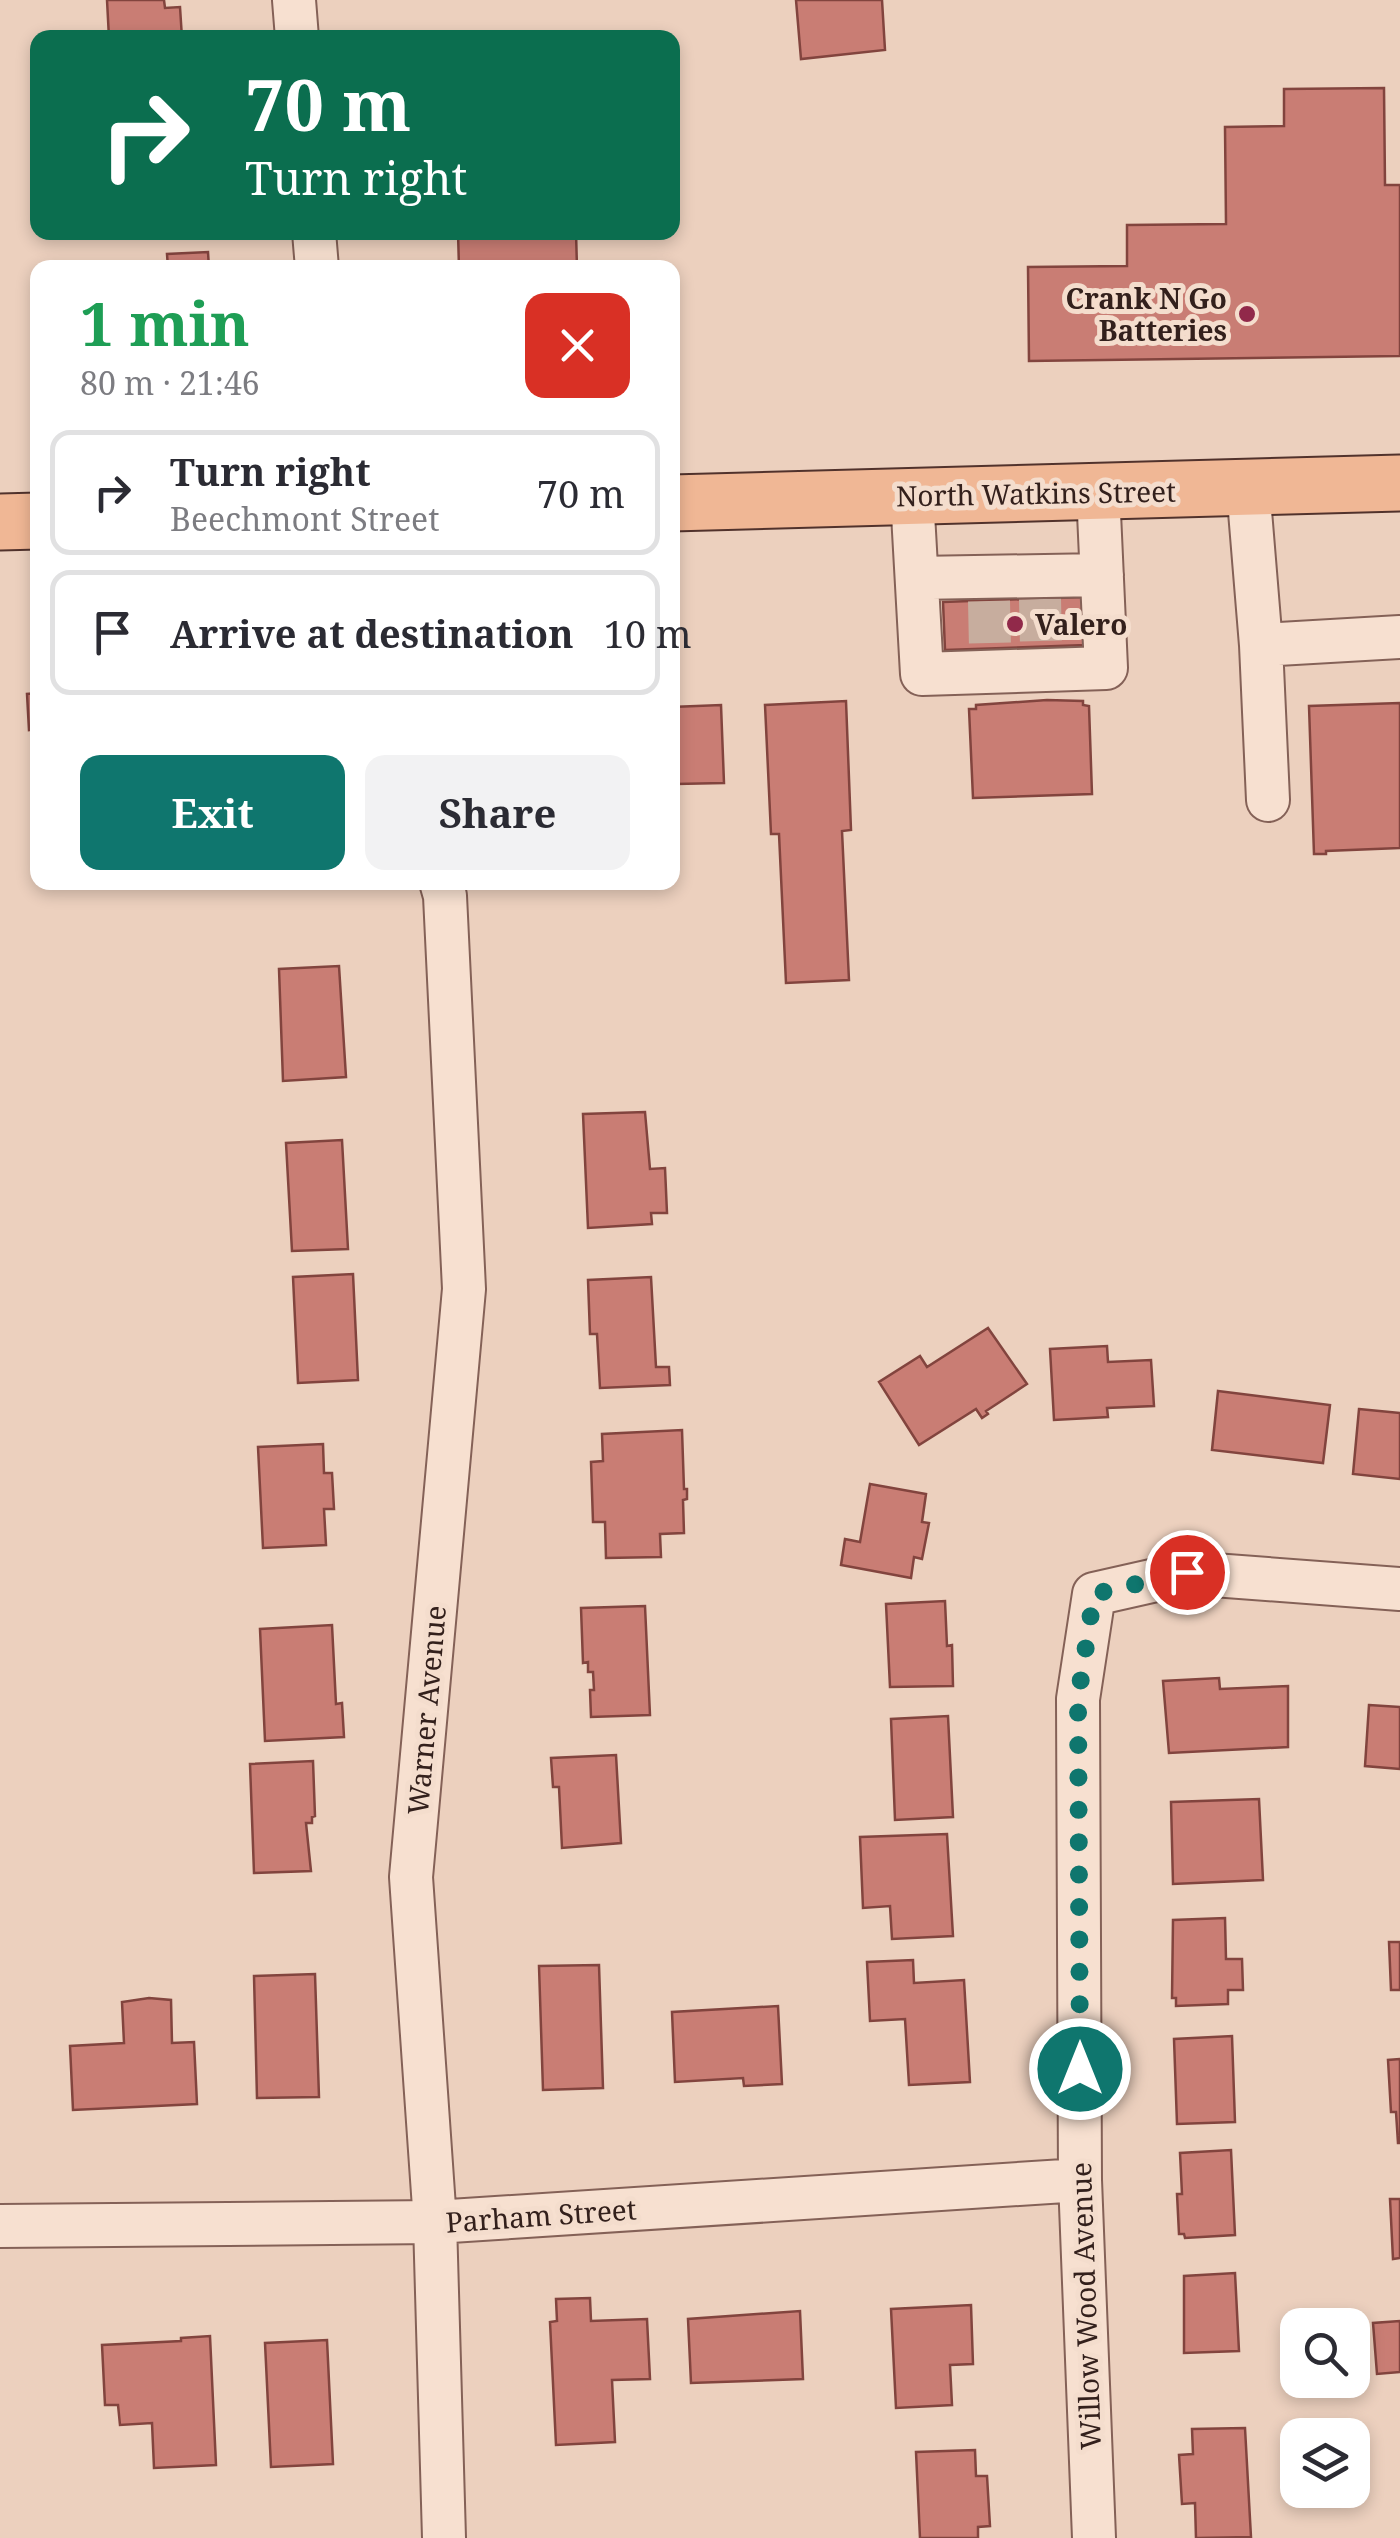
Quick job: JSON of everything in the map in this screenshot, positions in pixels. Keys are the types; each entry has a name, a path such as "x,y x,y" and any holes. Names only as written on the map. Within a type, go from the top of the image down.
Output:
{"main road":[{"name":"North Watkins Street","path":"680,503 1400,483"},
{"path":"0,522 30,521"}],"street":[{"path":"294,0 297,30"},
{"path":"1248,488 1268,800"},
{"path":"912,496 922,674 990,660 1042,658 1106,668 1098,492"},
{"path":"917,578 988,589 1040,588 1102,575"},
{"path":"1261,645 1400,637"},
{"name":"Warner Avenue","path":"443,890 464,1289 411,1876 435,2222 444,2538"},
{"name":"Willow Wood Avenue","path":"1094,2538 1080,2180 1078,1698 1094,1594 1187,1572 1400,1589"},
{"name":"Parham Street","path":"0,2226 435,2222 1080,2180"}],"building":[{"path":"107,0 164,0 165,8 180,7 181,30 109,30"},
{"path":"796,0 882,0 885,50 801,59"},
{"path":"1384,88 1385,185 1400,185 1400,356 1029,361 1028,267 1127,266 1127,225 1226,224 1225,127 1284,126 1284,89"},
{"path":"458,240 576,240 577,260 459,260"},
{"path":"208,252 208,260 167,260 167,254"},
{"name":"Valero","path":"1084,597 1086,645 945,650 943,602"},
{"path":"27,694 30,694 29,730"},
{"path":"846,701 851,830 842,831 849,980 786,983 779,834 771,834 765,705"},
{"path":"1083,701 1083,705 1089,706 1092,794 973,798 969,709 976,709 976,705"},
{"path":"1400,703 1400,848 1314,854 1309,706"},
{"path":"721,705 724,783 680,784 680,707"},
{"path":"339,966 346,1077 283,1081 279,969"},
{"path":"645,1112 650,1169 665,1168 667,1213 651,1213 652,1224 588,1228 583,1114"},
{"path":"342,1140 348,1249 292,1251 286,1143"},
{"path":"353,1274 358,1380 298,1383 293,1277"},
{"path":"651,1277 656,1367 669,1367 670,1385 600,1388 597,1334 590,1334 588,1280"},
{"path":"988,1328 1027,1384 986,1411 988,1414 982,1418 976,1409 919,1445 879,1382 920,1356 927,1367"},
{"path":"1107,1346 1108,1362 1151,1360 1154,1406 1107,1408 1108,1417 1054,1420 1050,1349"},
{"path":"1218,1391 1330,1405 1323,1463 1212,1450"},
{"path":"1359,1409 1400,1413 1400,1479 1353,1474"},
{"path":"682,1430 687,1489 687,1499 683,1500 684,1533 660,1534 661,1557 606,1558 605,1522 593,1522 591,1462 603,1461 602,1434"},
{"path":"323,1444 324,1473 332,1473 334,1509 324,1509 326,1545 263,1548 258,1447"},
{"path":"870,1484 926,1494 922,1522 929,1523 922,1559 914,1557 911,1578 841,1565 845,1539 860,1542"},
{"path":"945,1601 953,1686 890,1687 886,1604"},
{"path":"645,1606 650,1715 591,1717 593,1672 588,1672 588,1662 583,1663 581,1608"},
{"path":"332,1625 336,1704 342,1703 344,1737 265,1741 260,1629"},
{"path":"1219,1678 1220,1689 1288,1686 1288,1747 1169,1753 1163,1681"},
{"path":"1369,1705 1400,1707 1400,1769 1365,1766"},
{"path":"948,1716 953,1817 895,1820 891,1719"},
{"path":"616,1755 621,1843 562,1848 559,1787 553,1787 551,1758"},
{"path":"313,1761 315,1816 312,1823 306,1823 311,1871 254,1873 250,1764"},
{"path":"1259,1799 1263,1880 1173,1884 1171,1802"},
{"path":"947,1834 953,1936 892,1939 890,1906 863,1908 860,1837"},
{"path":"1225,1918 1226,1959 1242,1959 1243,1990 1228,1990 1228,2004 1176,2006 1176,1998 1172,1998 1173,1920"},
{"path":"1389,1942 1400,1942 1400,1990 1391,1990"},
{"path":"913,1960 914,1983 964,1980 970,2082 909,2085 905,2019 870,2021 867,1962"},
{"path":"599,1965 603,2088 543,2090 539,1966"},
{"path":"315,1974 319,2097 257,2098 254,1976"},
{"path":"171,2000 172,2043 194,2042 197,2104 73,2110 70,2046 124,2043 122,2002"},
{"path":"778,2006 782,2084 744,2086 743,2078 675,2082 672,2012"},
{"path":"1232,2036 1235,2122 1177,2124 1174,2039"},
{"path":"1400,2059 1398,2143 1396,2112 1391,2112 1388,2060"},
{"path":"1231,2150 1235,2235 1185,2238 1179,2234 1180,2153"},
{"path":"1390,2199 1400,2199 1400,2258 1393,2259"},
{"path":"1235,2273 1239,2351 1184,2353 1184,2276"},
{"path":"590,2298 591,2321 647,2319 650,2379 612,2380 615,2442 556,2445 550,2322 557,2321 556,2299"},
{"path":"971,2305 973,2364 950,2365 952,2405 896,2408 891,2309"},
{"path":"800,2311 803,2379 691,2383 688,2319"},
{"path":"1400,2321 1400,2372 1377,2374 1373,2323"},
{"path":"210,2336 216,2465 154,2468 152,2423 120,2425 118,2405 105,2405 102,2345"},
{"path":"327,2340 333,2464 271,2467 265,2343"},
{"path":"1245,2428 1251,2537 1196,2538 1195,2503 1182,2504 1179,2455 1193,2454 1192,2429"},
{"path":"975,2450 976,2476 987,2476 990,2526 978,2527 978,2538 920,2538 916,2452"}],"tunnel":[{"path":"1040,599 1041,646"},
{"path":"989,601 990,648"}],"place":[{"name":"Crank N Go Batteries","path":"1247,314"},
{"name":"Valero","path":"1015,624"}],"route":[{"path":"1080,2069 1078,1698 1094,1594 1187,1572"}]}
